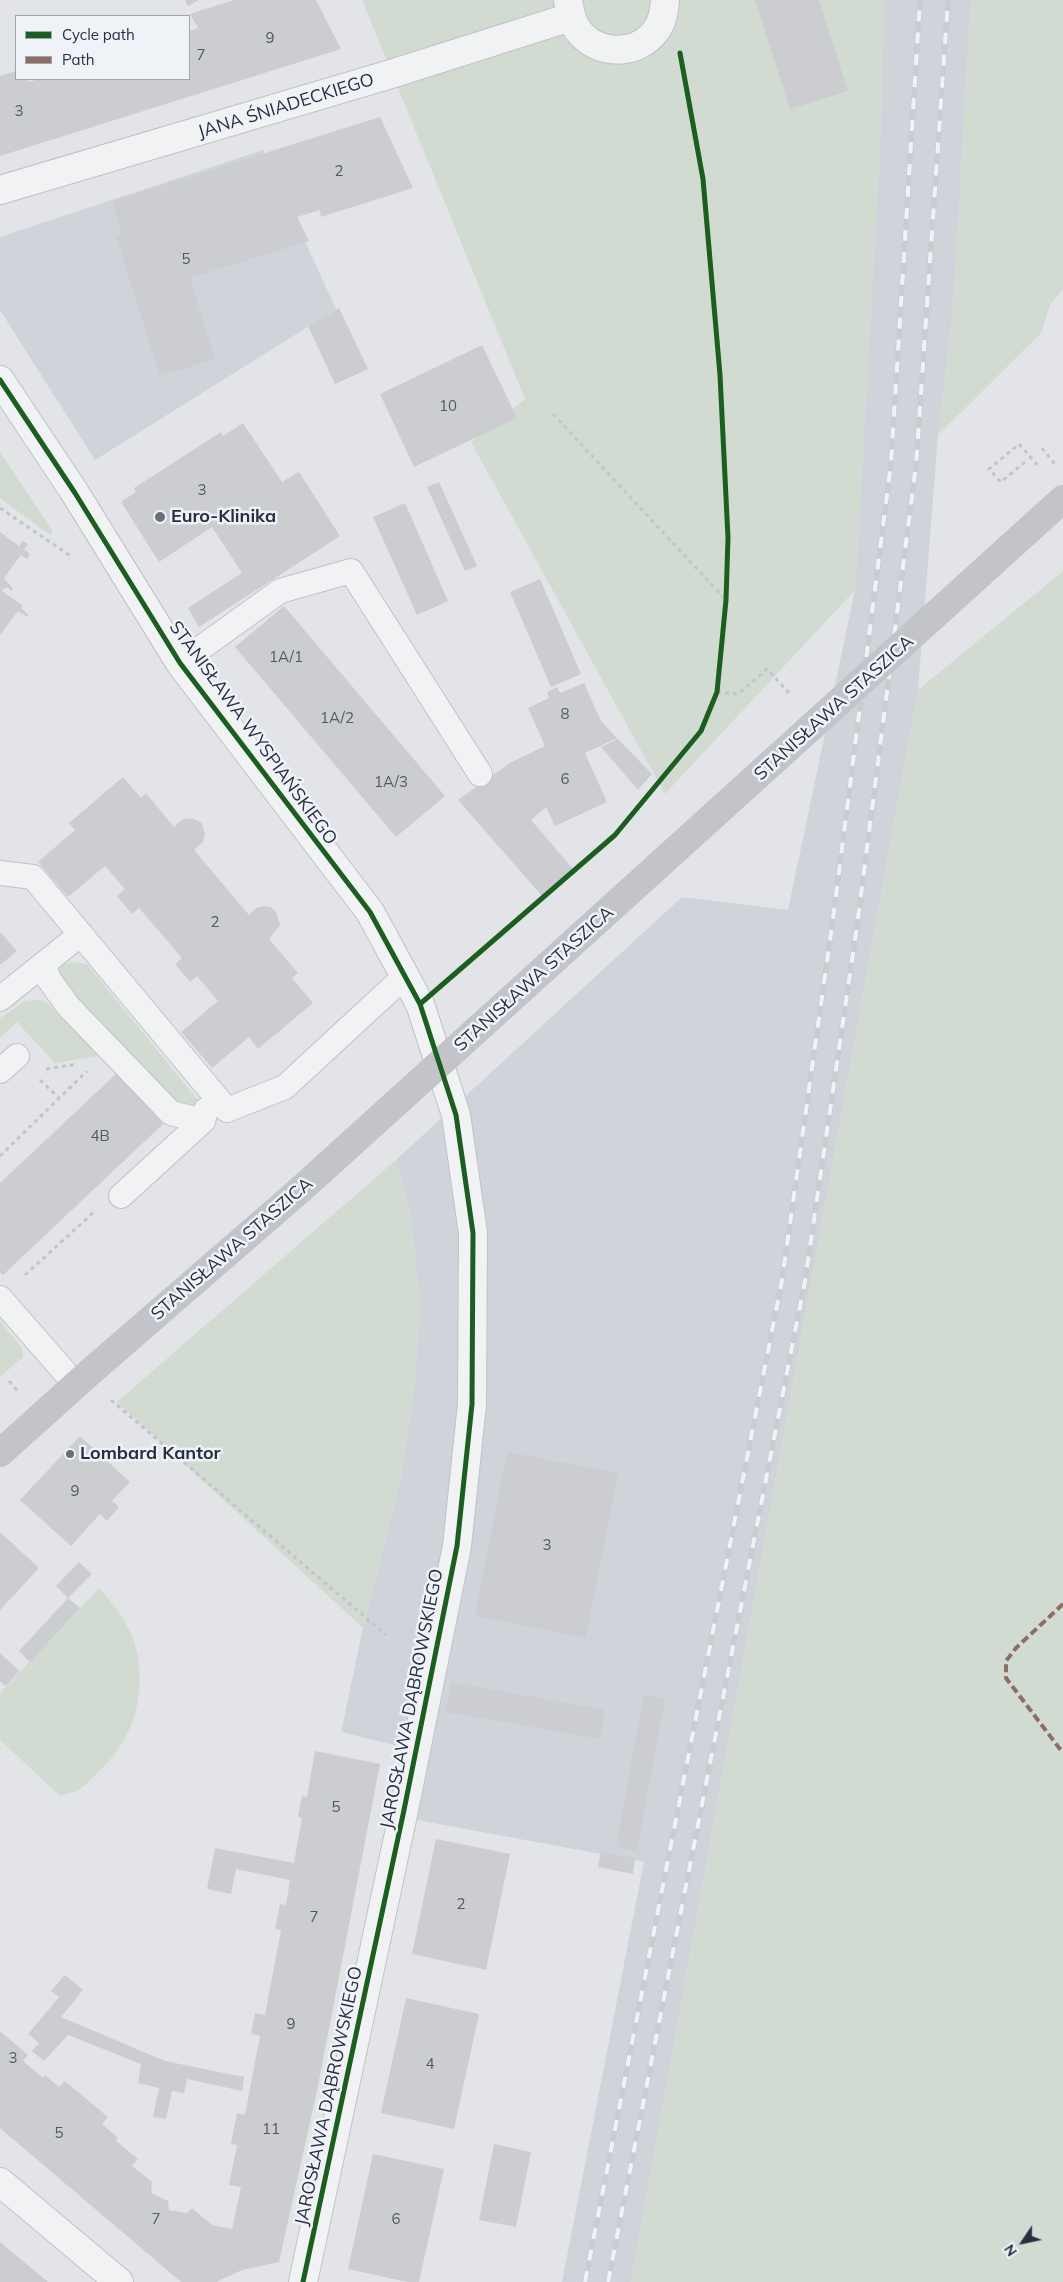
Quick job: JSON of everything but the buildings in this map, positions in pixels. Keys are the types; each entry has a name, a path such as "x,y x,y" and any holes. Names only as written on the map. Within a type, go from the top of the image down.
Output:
{"main road":[{"name":"STANISŁAWA STASZICA","path":"0,1454 76,1385 300,1190 1063,499"}],"street":[{"name":"JANA ŚNIADECKIEGO","path":"0,190 391,74 570,8 577,29 588,40 602,48 617,50 632,48 646,41 657,30 664,15 665,0"},
{"name":"STANISŁAWA WYSPIAŃSKIEGO","path":"0,380 75,493 180,663 370,912 420,1004 456,1115"},
{"name":"JAROSŁAWA DĄBROWSKIEGO","path":"303,2282 402,1820 457,1546 472,1404 473,1233 456,1115"},
{"path":"0,2182 119,2282"}],"lane":[{"path":"180,663 280,591 351,571 480,774"},
{"path":"0,873 34,877 227,1110 285,1087 405,976"},
{"path":"0,999 81,934"},
{"path":"44,964 48,978 105,1054 171,1113 203,1121"},
{"path":"121,1196 203,1121 212,1092"},
{"path":"0,1298 76,1385"}],"path":[{"path":"552,414 726,600"},
{"path":"1025,462 1001,482 989,469 1019,444 1040,468"},
{"path":"1042,448 1058,468"},
{"path":"0,508 73,558"},
{"path":"717,692 738,694 767,669 790,694"},
{"path":"42,1070 105,1054"},
{"path":"0,1156 105,1054"},
{"path":"18,1281 112,1196 121,1196"},
{"path":"9,1381 17,1390"},
{"path":"111,1400 386,1635"}],"shaded area":[{"path":"362,0 883,0 881,123 855,590 665,794 471,442 525,399"},
{"path":"883,0 971,0 953,313 938,435 918,690 631,2282 562,2282 644,1862 417,1820 431,1751 398,1746 341,1732 363,1628 401,1477 414,1388 420,1305 411,1219 397,1159 682,897 788,910 855,590 881,123"},
{"path":"971,0 1063,0 1063,289 1050,305 1041,333 938,435 953,313"},
{"path":"263,150 336,309 95,460 0,310 0,237"},
{"path":"0,452 52,530 51,536 0,498"},
{"path":"1063,571 1063,2282 631,2282 918,690"},
{"path":"75,962 87,964 201,1104 199,1108 173,1102 63,994 58,971 64,964"},
{"path":"40,1000 47,1003 99,1056 55,1063 17,1022 0,1038 0,1018 25,1001"},
{"path":"397,1159 411,1219 420,1305 414,1388 401,1477 363,1628 117,1402"},
{"path":"0,1321 22,1348 23,1357 0,1377"},
{"path":"99,1588 124,1620 136,1647 140,1674 137,1707 126,1736 107,1763 80,1789 60,1796 0,1740 0,1693"}],"railway":[{"path":"585,2282 782,1280 833,919 891,463 920,0"},
{"path":"608,2282 805,1281 857,926 916,465 948,0"}],"marked path":[{"path":"1063,1604 1016,1648 1006,1661 1006,1678 1063,1753"}],"cycle path":[{"path":"420,1004 615,835 701,731 717,692 726,600 728,538 720,375 703,179 680,53"},
{"path":"0,380 75,493 180,663 370,912 420,1004 456,1115 473,1233 472,1404 457,1546 404,1810 303,2282"}],"place":[{"name":"Euro-Klinika","path":"160,517"},
{"name":"Lombard Kantor","path":"70,1454"}]}
